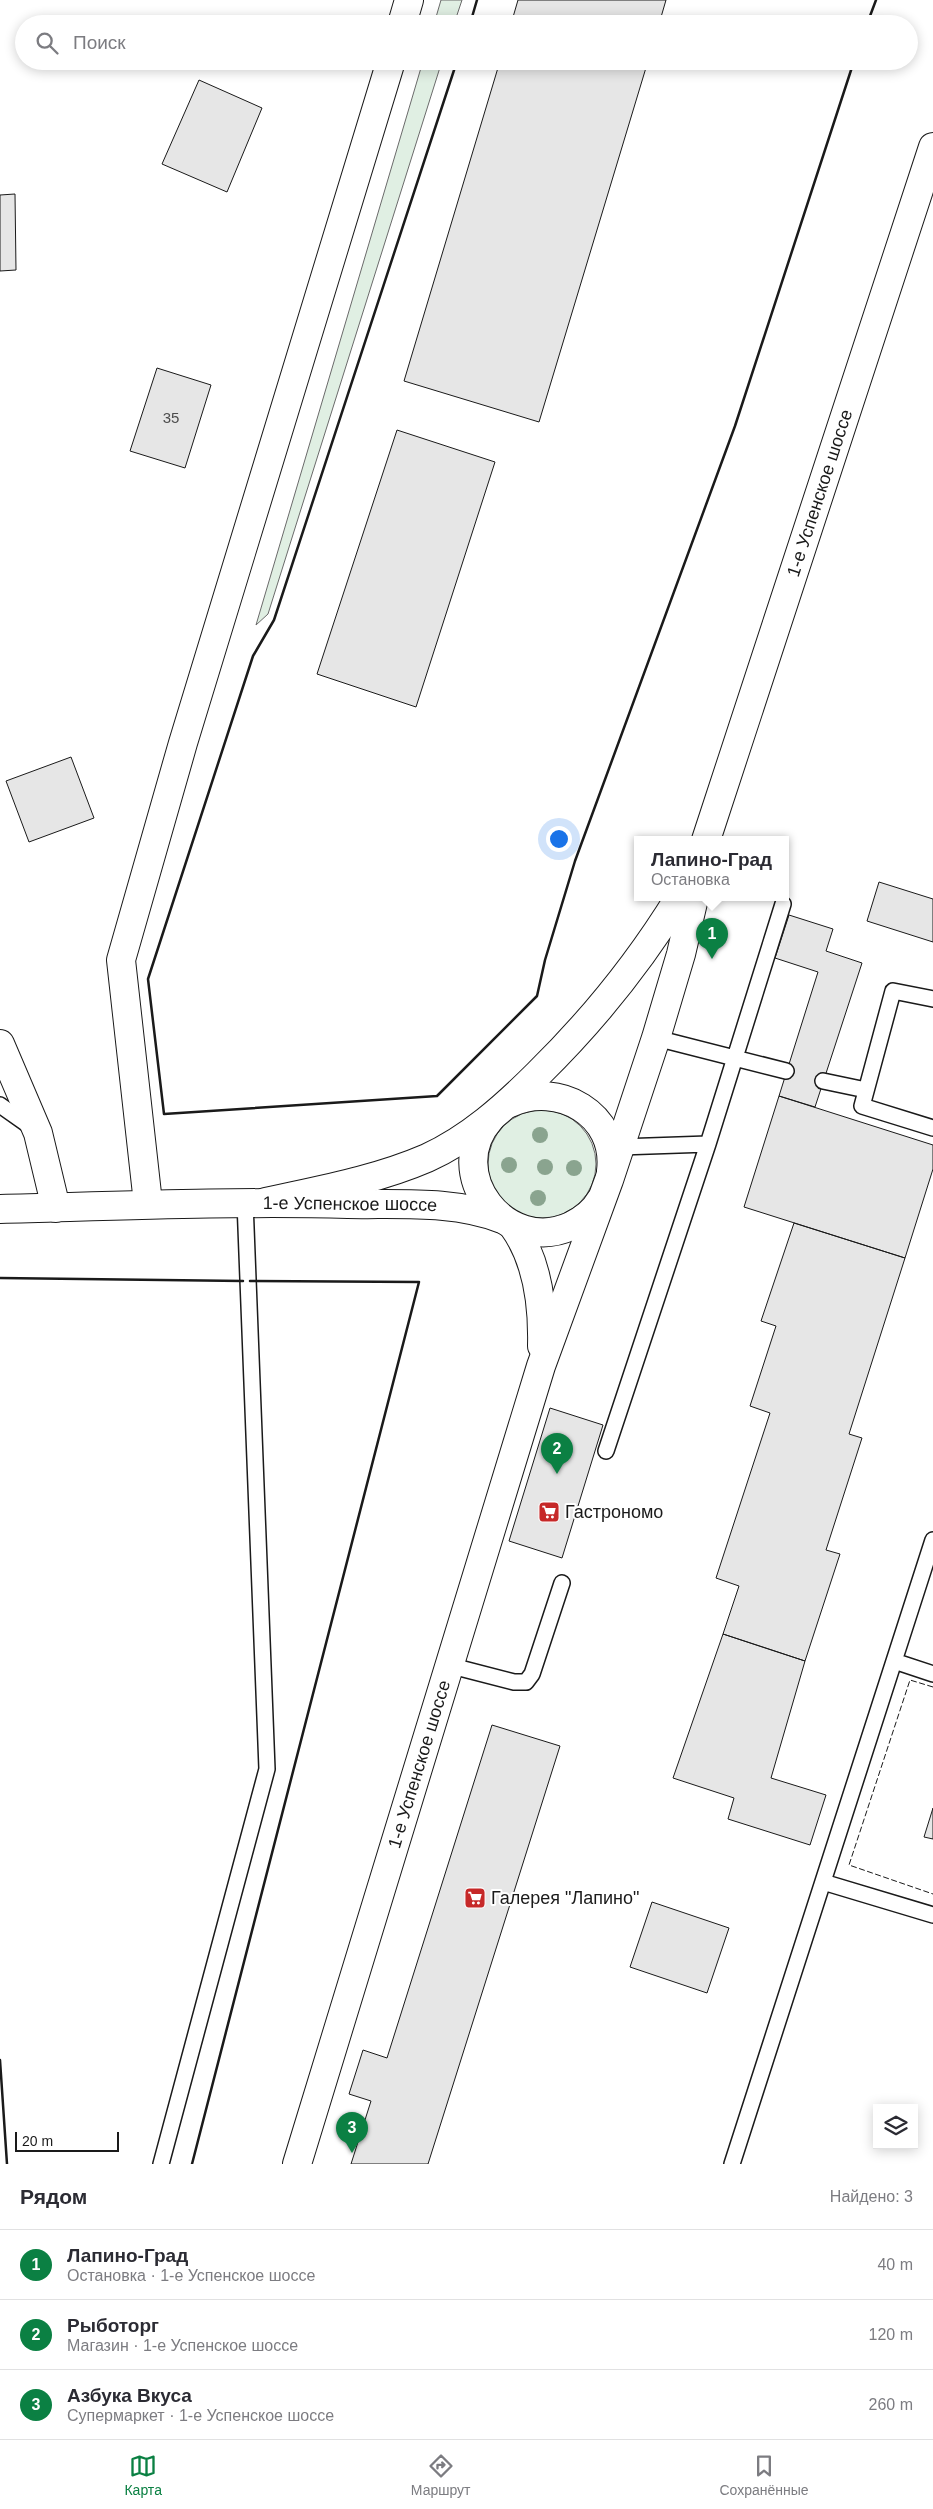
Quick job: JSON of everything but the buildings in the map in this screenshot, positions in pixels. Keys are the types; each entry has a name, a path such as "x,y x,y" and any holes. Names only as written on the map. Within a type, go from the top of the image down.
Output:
{"main road":[{"path":"405,15 409,0"},
{"path":"148,1203 121,960 183,744 387,70"},
{"name":"1-е Успенское шоссе","path":"707,836 933,146"},
{"name":"1-е Успенское шоссе","path":"542,1366 543,1332 537,1287 527,1251 507,1222 484,1199 474,1174 476,1147 484,1128 563,1050 605,1002 657,934 677,901"},
{"name":"1-е Успенское шоссе","path":"297,2164 448,1665 542,1366 607,1186 656,1038 681,954 693,901"},
{"path":"0,1044 38,1132 56,1208"},
{"name":"1-е Успенское шоссе","path":"546,1095 559,1097 583,1108 593,1118 607,1140 611,1167 607,1186 589,1214 566,1228 539,1232 507,1222 484,1212 433,1206 256,1202 347,1184 411,1164 460,1139 502,1109 532,1096 546,1095"},
{"path":"0,1209 148,1203 256,1202"}],"lane":[{"path":"606,1451 708,1144 782,904"},
{"path":"933,1000 893,991 862,1106 933,1128"},
{"path":"656,1038 786,1071"},
{"path":"824,1081 866,1090"},
{"path":"0,1105 38,1132"},
{"path":"620,1147 708,1144"},
{"path":"161,2164 267,1769 256,1202"},
{"path":"732,2164 933,1540"},
{"path":"448,1665 514,1682 526,1682 532,1674 562,1583"},
{"path":"894,1661 933,1674"},
{"path":"822,1882 933,1915"}],"green space":[{"path":"441,0 462,0 457,15 437,15"},
{"path":"420,70 439,70 268,614 256,625"},
{"path":"542,1110 563,1114 580,1126 592,1143 596,1164 592,1185 580,1202 563,1214 542,1218 521,1214 504,1202 492,1185 488,1164 492,1143 504,1126 521,1114"}],"fence":[{"path":"933,1687 910,1680 849,1865 933,1894"}],"wall":[{"path":"473,15 477,0"},
{"path":"870,15 876,0"},
{"path":"454,70 274,620 253,656 148,979 164,1114 437,1096 537,996 545,960 575,861 735,426 851,70"},
{"path":"0,1278 243,1281"},
{"path":"192,2164 419,1282 250,1281"},
{"path":"0,2060 7,2164"}],"place":[{"name":"Лапино-Град","path":"712,959"},
{"name":"Рыботорг","path":"557,1474"},
{"name":"Гастрономо","path":"549,1512"},
{"name":"Галерея \"Лапино\"","path":"475,1898"},
{"name":"Азбука Вкуса","path":"352,2153"}]}
